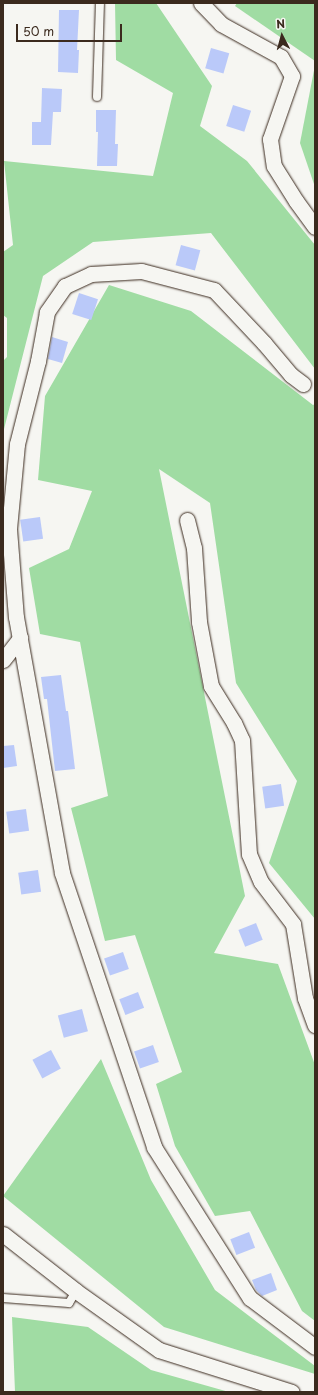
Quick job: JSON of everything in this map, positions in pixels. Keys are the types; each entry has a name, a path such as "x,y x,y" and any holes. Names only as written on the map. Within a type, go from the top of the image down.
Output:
{"street":[{"path":"201,3 222,24 280,56 292,76 270,139 274,166 296,201 315,227"},
{"path":"303,384 291,376 264,343 214,290 141,271 91,274 65,286 47,312 38,361 17,444 9,529 16,617 62,873 154,1147 250,1298 315,1347"},
{"path":"187,520 194,548 199,622 211,686 234,723 242,740 249,854 261,882 293,924 305,998 315,1024"},
{"path":"3,660 20,638"},
{"path":"3,1234 76,1291 159,1350 292,1392"}],"lane":[{"path":"97,97 100,3"},
{"path":"3,1298 69,1303 76,1291"}],"green space":[{"path":"115,3 156,3 212,86 200,126 247,161 315,245 315,369 211,233 93,242 43,276 3,433 3,361 7,357 7,318 3,315 3,252 13,245 4,161 153,176 173,93 116,60"},
{"path":"237,3 315,3 315,61 235,6"},
{"path":"315,65 315,187 300,143"},
{"path":"109,285 191,311 313,405 315,404 315,919 269,863 297,781 236,683 210,503 159,469 245,896 214,953 278,964 315,1065 315,1321 302,1311 250,1211 215,1216 175,1146 156,1084 182,1072 135,935 105,941 71,808 108,796 80,642 40,634 29,568 69,549 92,491 38,480 45,396"},
{"path":"101,1059 151,1180 215,1290 315,1366 315,1374 164,1327 3,1196"},
{"path":"12,1317 88,1327 151,1370 229,1392 15,1392"}],"building":[{"path":"59,10 79,10 77,50 79,50 78,73 58,72"},
{"path":"211,48 229,53 223,73 205,68"},
{"path":"42,88 62,89 61,112 53,112 51,145 32,145 32,122 41,122"},
{"path":"233,105 251,111 244,132 226,126"},
{"path":"96,110 116,110 115,144 118,144 117,166 97,166 98,132 96,132"},
{"path":"181,245 200,250 195,270 176,265"},
{"path":"79,293 98,299 91,320 72,314"},
{"path":"52,337 68,342 62,363 48,359"},
{"path":"40,517 43,539 23,542 20,520"},
{"path":"61,675 66,711 68,711 75,769 55,771 47,699 44,699 41,677"},
{"path":"14,745 17,766 3,768 3,746"},
{"path":"281,784 284,806 265,808 262,787"},
{"path":"26,809 29,831 9,834 6,812"},
{"path":"38,870 41,892 21,895 18,873"},
{"path":"256,923 263,940 245,947 238,930"},
{"path":"123,952 129,969 110,976 104,959"},
{"path":"138,992 144,1008 125,1015 119,999"},
{"path":"82,1009 88,1031 64,1038 58,1015"},
{"path":"153,1045 159,1062 140,1069 134,1052"},
{"path":"51,1050 61,1069 42,1078 32,1060"},
{"path":"249,1232 255,1248 236,1255 230,1239"},
{"path":"271,1273 277,1290 262,1296 256,1290 252,1280"}]}
